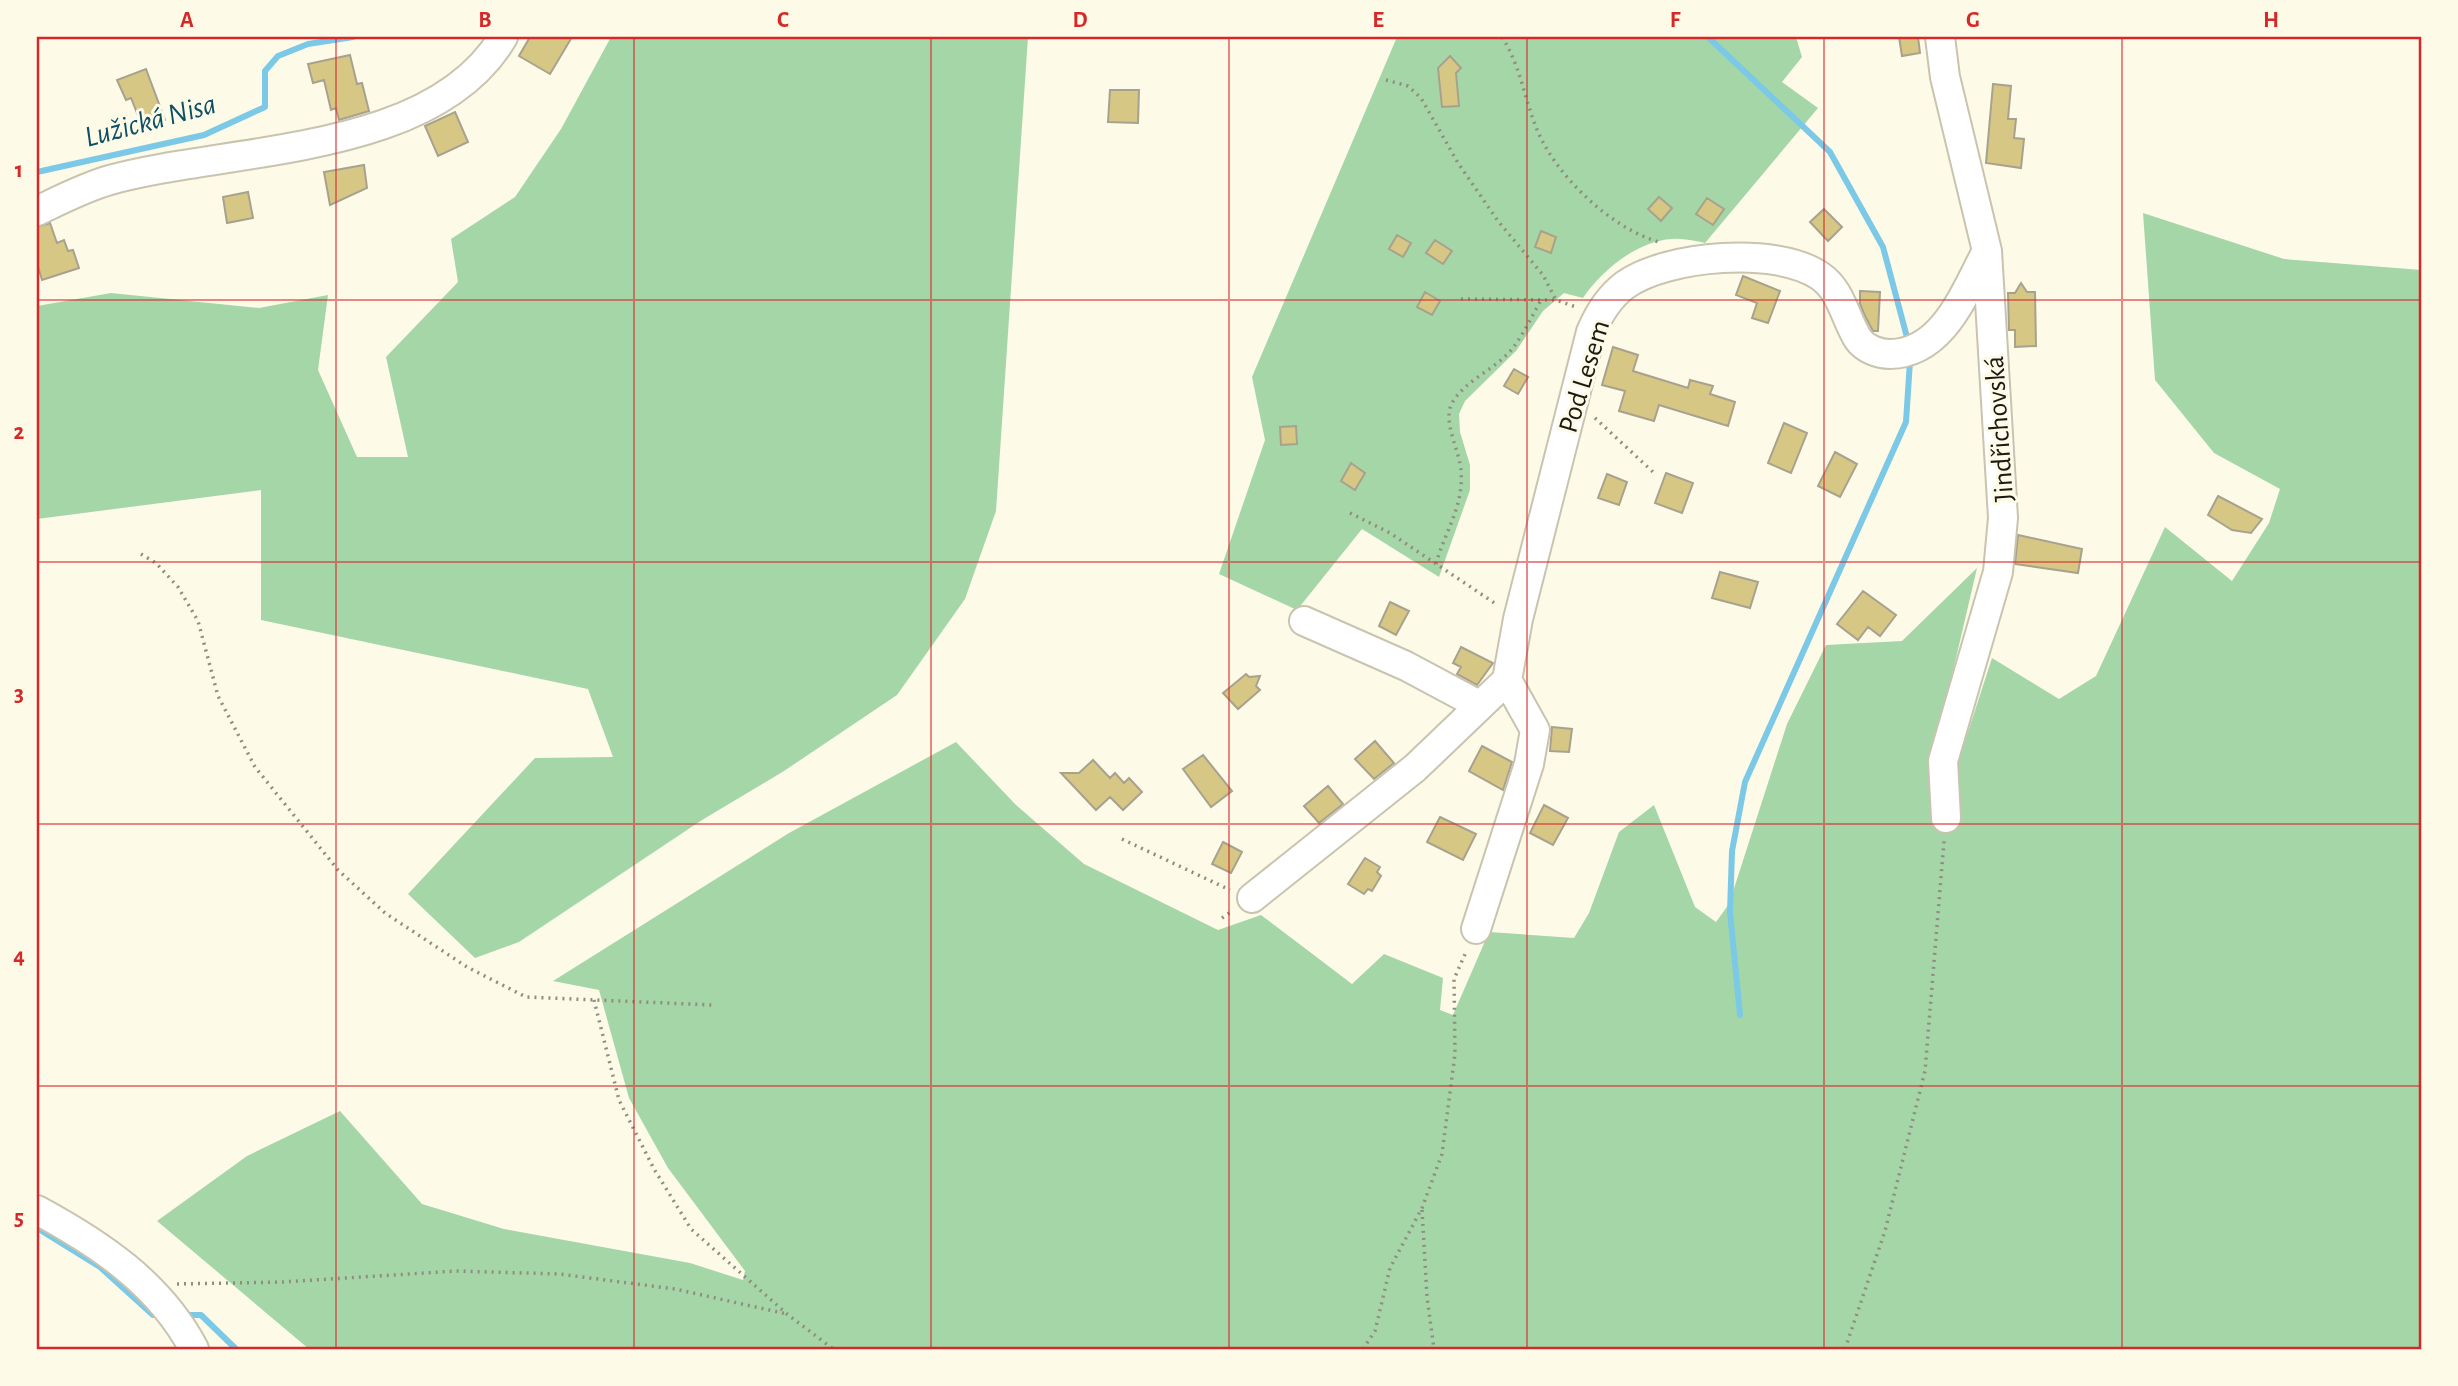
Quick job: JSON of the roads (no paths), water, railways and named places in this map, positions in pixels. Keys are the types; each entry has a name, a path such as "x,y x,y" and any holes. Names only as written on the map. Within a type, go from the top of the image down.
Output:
{"street":[{"path":"37,211 109,180 362,133 422,107 469,80 482,68 503,37"},
{"name":"Jindřichovská","path":"1940,37 1945,77 1987,251 2003,518 1998,572 1943,761 1946,818"},
{"name":"Pod Lesem","path":"1507,680 1518,619 1550,485 1576,399 1591,332 1599,314 1616,293 1647,274 1672,265 1761,257 1802,265 1821,276 1833,288 1862,344 1887,354 1920,348 1940,332 1987,251"},
{"path":"1304,621 1406,666 1479,705"},
{"path":"1252,898 1415,768 1507,680 1535,730 1529,764 1476,929"},
{"path":"37,1210 80,1234 156,1295 194,1349"}],"waterway":[{"name":"Lužická Nisa","path":"37,172 204,135 265,107 265,71 278,56 308,44 353,37"},
{"path":"1708,37 1830,152 1883,247 1908,341"},
{"path":"1740,1015 1730,912 1732,851 1745,782 1906,422 1910,361"},
{"path":"37,1228 100,1267 153,1315 161,1315"},
{"path":"183,1315 201,1315 236,1349"}]}
